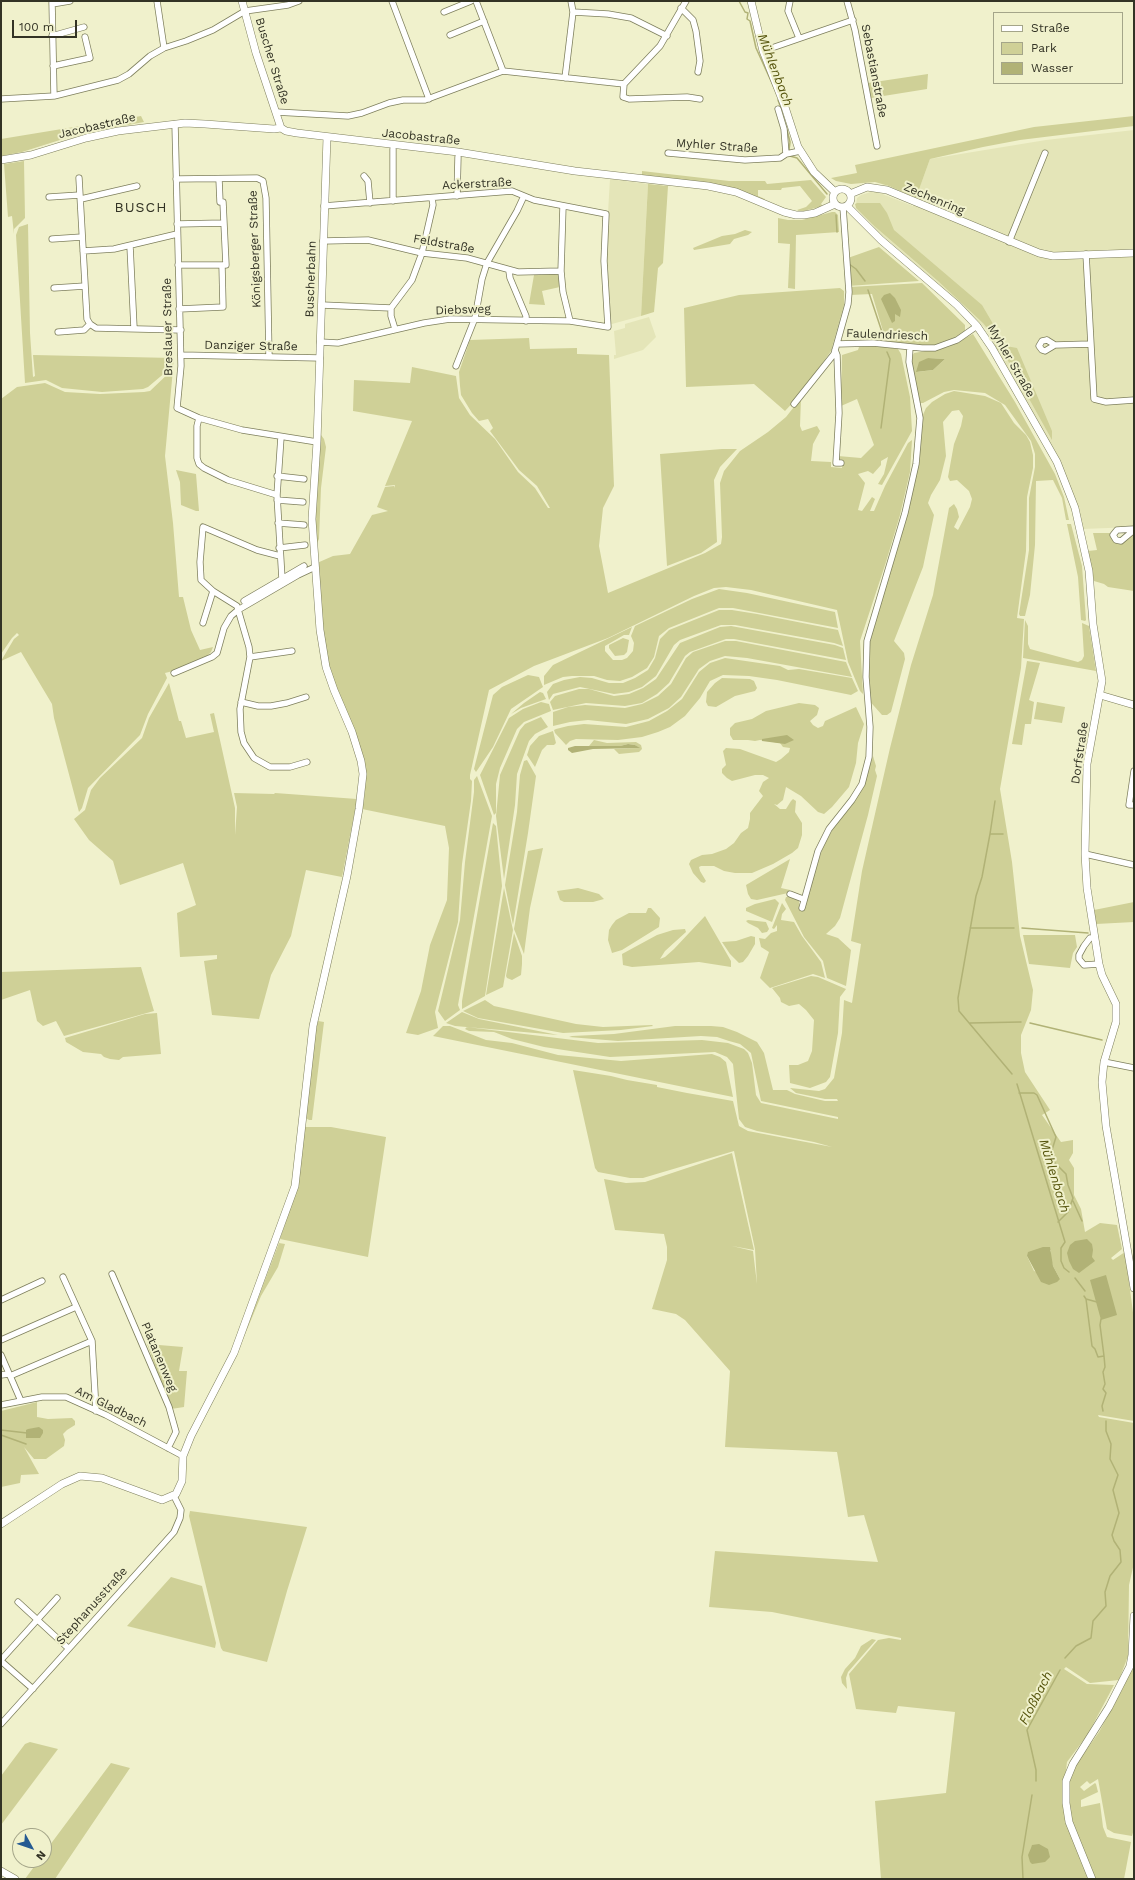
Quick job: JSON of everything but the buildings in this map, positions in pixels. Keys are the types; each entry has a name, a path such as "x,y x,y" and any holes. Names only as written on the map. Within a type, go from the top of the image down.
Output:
{"main road":[{"name":"Buscher Straße","path":"242,1 256,53 281,128"},
{"path":"751,1 762,50 800,151 814,172 835,192"},
{"name":"Jacobastraße","path":"1,160 30,155 106,133 132,128 193,123 274,129 281,128 286,131 327,137 458,152 609,174 722,188 742,194 784,212 796,215 815,213 834,204"},
{"name":"Buscherbahn","path":"183,1456 234,1353 295,1186 314,1026 347,876 362,787 363,774 360,757 352,732 334,690 322,648 312,520 317,442 327,137"},
{"name":"Zechenring","path":"850,194 867,187 887,190 1009,242 1039,253 1053,256 1134,253"},
{"path":"844,189 850,194 851,199 845,206 834,204 832,197 835,192 844,189"},
{"name":"Myhler Straße","path":"845,206 881,240 957,305 977,326 992,348 1062,472 1075,508 1088,571"},
{"name":"Dorfstraße","path":"1088,571 1093,624 1102,680 1087,764 1085,854 1087,888 1099,964 1102,975 1116,1004 1117,1011 1116,1022 1104,1062 1102,1082 1106,1126 1134,1288"},
{"path":"1100,695 1134,705"},
{"path":"1,1524 62,1484 80,1476 102,1478 162,1500 174,1496 180,1488 182,1481 183,1456"},
{"path":"1092,1879 1069,1822 1065,1790 1068,1773 1110,1707 1130,1666 1134,1616"},
{"path":"1,1871 15,1879"}],"street":[{"path":"54,96 52,3 70,1"},
{"path":"157,1 164,48"},
{"path":"1,99 54,96 118,80 129,74 150,56 164,48 212,30 245,11 288,5 299,1"},
{"path":"392,1 429,99"},
{"path":"444,12 471,1"},
{"path":"476,1 503,71"},
{"path":"565,78 573,12 571,1"},
{"path":"686,1 666,36 651,57 624,84 623,97 629,99 687,97 700,99"},
{"path":"790,1 788,11 799,38"},
{"name":"Sebastianstraße","path":"847,1 853,20 877,146"},
{"path":"681,8 693,20 696,31 700,61 698,72"},
{"path":"573,12 608,14 631,18 666,36"},
{"path":"762,50 853,20"},
{"path":"450,35 484,21"},
{"path":"52,36 84,27"},
{"path":"53,66 90,58 84,37"},
{"path":"276,112 344,117 362,113 389,103 429,99 503,71 624,84"},
{"path":"778,109 784,129 786,154"},
{"name":"Breslauer Straße","path":"175,124 179,308 181,330 181,355 177,408 199,418 242,430 281,438 317,442"},
{"path":"393,149 393,201"},
{"name":"Myhler Straße","path":"668,153 744,160 780,158 786,154 800,151"},
{"path":"1009,242 1045,153"},
{"path":"458,157 458,196"},
{"path":"364,176 368,181 370,203"},
{"path":"79,178 87,319 90,324 96,328 181,330"},
{"path":"178,266 226,265 223,202 220,202 219,178"},
{"name":"Königsberger Straße","path":"176,179 257,178 265,184 269,357"},
{"path":"50,197 80,197 137,186"},
{"name":"Ackerstraße","path":"324,206 512,191 534,200 606,214 604,261 608,327"},
{"path":"456,366 476,318 482,279 487,263 524,196"},
{"path":"395,329 391,316 391,308 412,280 422,253 433,205 432,198"},
{"path":"563,206 561,271 563,292 570,321"},
{"name":"Faulendriesch","path":"794,404 818,376 835,350 849,298 845,206"},
{"path":"177,224 224,223"},
{"path":"83,251 114,249 177,234"},
{"path":"52,239 82,237"},
{"name":"Feldstraße","path":"323,241 368,240 422,253 467,258 509,271 527,273 561,271"},
{"path":"130,246 134,328"},
{"path":"1086,254 1094,398 1106,402 1134,400"},
{"path":"179,308 223,308 222,265"},
{"path":"509,271 510,278 526,316 526,321"},
{"path":"54,288 85,286"},
{"path":"322,305 391,308"},
{"name":"Diebsweg","path":"320,342 338,343 395,329 450,319 476,318 526,321 570,321 608,327"},
{"path":"58,332 84,330 90,324"},
{"name":"Faulendriesch","path":"837,344 873,343 922,348 942,346 964,336 977,326"},
{"path":"1055,345 1091,344"},
{"path":"802,908 803,899 818,851 830,829 862,784 870,757 870,727 866,677 867,641 905,513 916,464 920,418 909,362 910,347"},
{"name":"Faulendriesch","path":"835,350 838,355 839,413 836,463 841,463"},
{"name":"Danziger Straße","path":"181,355 320,358"},
{"path":"199,418 197,426 197,458 199,464 228,480 277,498 303,502"},
{"path":"281,438 277,498 282,578"},
{"path":"278,476 304,480"},
{"path":"278,523 304,525"},
{"path":"280,556 257,550 203,527 200,562 201,580 213,591 237,606 247,636 250,657 241,702 241,732 244,743 254,758 262,763 278,768 290,767 307,762"},
{"path":"279,548 305,545"},
{"path":"244,601 304,566"},
{"path":"174,673 212,657 217,652 224,628 238,610 298,575 315,567"},
{"path":"203,623 213,591"},
{"path":"250,657 292,651"},
{"path":"241,702 258,706 271,706 288,703 306,697"},
{"path":"1134,771 1129,805 1134,805"},
{"path":"1085,854 1134,865"},
{"path":"790,894 803,899"},
{"path":"1095,938 1090,938 1079,955 1079,959 1084,965 1099,964"},
{"path":"1104,1062 1134,1068"},
{"name":"Platanenweg","path":"112,1274 168,1407 176,1432 168,1448"},
{"path":"62,1277 92,1341 96,1411"},
{"path":"1,1300 42,1281"},
{"path":"1,1340 76,1307"},
{"path":"1,1375 9,1375 92,1341"},
{"path":"1,1355 21,1401"},
{"name":"Am Gladbach","path":"1,1406 42,1397 66,1397 183,1456"},
{"name":"Stephanusstraße","path":"1,1724 174,1532 180,1518 181,1510 174,1496"},
{"path":"33,1689 1,1660 57,1598"},
{"path":"18,1602 68,1648"}],"shaded area":[{"path":"1134,130 1134,527 1082,529 1072,494 986,329 962,305 875,229 873,225 856,208 856,204 857,198 861,195 877,192 913,206 930,159 1046,140"},
{"path":"610,179 648,184 641,316 612,324 609,322 605,263"},
{"path":"649,317 656,337 643,350 614,359 614,355 616,355 614,331 625,328 625,324"}],"green space":[{"path":"928,74 927,89 871,98 868,83"},
{"path":"141,116 144,122 79,134 22,152 1,156 1,139"},
{"path":"1134,116 1134,126 1020,140 930,159 916,198 889,186 875,182 851,184 836,181 831,178 857,173 855,165 1034,127"},
{"path":"24,161 25,218 14,229 14,234 12,216 8,217 4,164"},
{"path":"642,171 729,181 765,181 767,184 811,180 826,197 821,204 823,206 800,212 797,210 806,207 812,201 800,186 782,188 781,190 758,190 758,196 765,199 763,201 706,183 642,175"},
{"path":"648,184 668,186 663,263 658,268 654,312 641,316"},
{"path":"880,203 887,213 894,230 982,305 1006,346 1017,348 1052,431 1052,440 1007,359 996,348 992,334 983,323 938,281 872,224 856,208 855,204"},
{"path":"835,212 838,215 839,232 796,235 795,289 788,288 790,244 778,243 778,218 802,220"},
{"path":"28,224 30,333 33,377 35,376 33,355 174,358 173,366 148,387 143,389 102,392 62,388 46,380 25,383 16,235 19,227"},
{"path":"745,230 752,232 748,235 734,239 730,244 694,250 693,248 722,236 735,234"},
{"path":"879,247 919,281 848,286 845,259"},
{"path":"534,275 559,275 560,287 542,291 545,305 529,304"},
{"path":"922,283 965,325 965,331 963,333 951,340 935,345 916,346 886,341 872,294 850,295 849,287"},
{"path":"840,288 844,291 844,305 831,351 799,396 785,411 754,384 686,387 684,308 739,295"},
{"path":"973,334 1015,402 1055,474 1064,497 1069,520 1066,520 1062,498 1053,480 1036,481 1035,545 1030,595 1025,616 1020,616 1019,614 1029,550 1029,498 1035,467 1035,454 1031,441 1005,405 985,393 954,390 944,392 923,403 918,403 909,360 914,353 948,347","holes":["928,358 945,359 933,370 917,372"]},
{"path":"529,338 530,349 577,348 577,354 609,355 614,486 603,508 599,546 608,593 705,553 721,544 720,483 724,471 740,451 768,432 786,417 801,398 800,426 802,431 817,426 820,431 813,444 811,461 831,462 831,467 842,468 843,460 838,459 838,456 861,458 874,445 857,399 841,406 842,355 858,350 859,347 880,346 898,349 901,354 910,397 912,431 882,485 878,484 884,474 888,457 881,461 881,465 873,474 868,471 858,474 865,483 858,510 862,511 872,497 875,499 870,511 874,511 885,486 908,443 912,440 910,472 900,515 860,641 863,694 860,691 848,662 837,610 751,590 726,587 714,588 694,596 608,638 534,666 489,690 470,775 470,779 472,781 471,801 462,864 458,922 435,1012 438,1028 418,1035 406,1033 421,991 430,945 447,900 449,848 445,826 362,809 366,774 328,662 323,629 317,563 333,556 350,554 372,515 388,511 377,507 385,487 394,486 394,488 395,485 385,486 412,421 353,411 354,380 410,383 412,367 456,376 459,398 470,415 495,439 518,472 535,488 548,508 550,508 537,486 519,470 490,431 493,428 488,419 479,421 472,413 461,395 459,372 470,340"},
{"path":"173,369 165,456 173,523 179,597 183,597 191,630 200,650 213,647 211,652 205,658 181,669 165,673 167,678 148,714 140,735 88,788 82,808 79,812 54,718 52,704 21,652 1,661 14,639 19,635 17,633 12,638 1,654 1,399 17,387 45,383 65,392 100,394 150,391"},
{"path":"954,391 985,396 1001,403 1014,423 1026,435 1030,442 1033,455 1033,468 1027,497 1026,551 1017,618 1024,619 1021,668 1000,789 1012,862 1020,936 1033,990 1031,1010 1021,1035 1021,1053 1025,1072 1050,1110 1042,1115 1061,1142 1073,1140 1073,1153 1069,1160 1074,1168 1074,1195 1081,1209 1085,1232 1100,1223 1117,1225 1122,1249 1111,1258 1113,1260 1125,1252 1134,1320 1134,1421 1098,1415 1099,1417 1134,1423 1134,1563 1129,1585 1128,1656 1119,1680 1090,1683 1066,1667 1064,1669 1087,1684 1114,1685 1088,1734 1067,1762 1063,1795 1090,1879 881,1879 875,1801 946,1793 955,1712 898,1706 896,1713 856,1709 849,1674 878,1640 889,1638 901,1640 901,1638 772,1612 709,1607 715,1551 878,1562 864,1515 848,1517 837,1452 725,1447 730,1371 685,1320 676,1314 652,1309 667,1260 667,1247 664,1234 615,1230 604,1179 626,1183 645,1182 732,1153 754,1250 732,1246 753,1251 757,1284 755,1249 734,1151 643,1178 630,1178 598,1172 595,1168 573,1070 611,1076 657,1085 657,1087 733,1101 739,1126 748,1131 832,1147 757,1131 745,1127 739,1119 733,1064 727,1057 715,1052 610,1057 544,1047 512,1039 494,1032 469,1031 465,1029 467,1027 598,1043 702,1040 728,1043 744,1049 748,1053 752,1063 756,1095 761,1103 838,1119 838,1117 761,1101 751,1053 740,1044 717,1037 701,1036 618,1041 569,1037 614,1034 675,1026 723,1027 757,1042 764,1053 773,1090 787,1090 795,1094 825,1101 838,1101 837,1099 825,1099 796,1093 790,1088 819,1091 825,1089 834,1078 842,1033 844,1000 852,1003 861,944 851,941 862,871 890,748 911,665 933,595 949,508 954,504 957,509 959,517 954,527 958,530 970,507 972,499 969,491 957,480 950,481 948,477 954,444 963,416 959,410 952,411 943,422 946,456 940,480 928,503 934,515 923,567 894,641 904,653 905,659 891,712 887,715 882,715 866,697 864,651 866,639 891,561 912,481 922,417 926,408 932,402 945,394","holes":["1051,1250 1050,1257 1053,1266 1060,1279 1034,1271 1027,1256"]},
{"path":"321,435 324,439 326,447 321,488 319,539 316,545 315,527"},
{"path":"737,449 720,467 714,480 717,542 701,553 667,566 660,454"},
{"path":"176,470 196,474 199,511 181,505 180,482"},
{"path":"1067,524 1071,524 1082,566 1085,621 1081,620 1078,577"},
{"path":"1093,533 1111,533 1115,543 1122,544 1134,533 1134,591 1108,587 1094,581 1088,551 1097,550"},
{"path":"719,589 747,593 835,612 838,628 733,608 719,608 669,628 659,636 654,657 647,668 632,677 620,681 607,680 594,676 572,676 563,677 544,685 544,676 553,665 632,627 629,635 624,635 605,646 605,651 613,660 622,660 627,658 633,651 634,643 631,636 635,626 692,599"},
{"path":"719,610 732,610 757,614 838,630 843,646 834,643 735,625 721,625 680,640 674,645 656,676 642,687 629,692 614,694 580,687 553,694 549,700 547,692 553,684 564,680 580,677 592,678 609,683 623,683 635,678 648,670 655,658 660,639 669,630"},
{"path":"1025,620 1028,626 1028,644 1030,649 1078,662 1082,660 1084,656 1082,623 1089,626 1096,671 1023,658"},
{"path":"731,626 835,645 843,648 846,660 734,639 726,639 690,652 685,656 669,683 657,694 642,703 625,706 586,703 553,710 550,702 555,696 579,689 589,689 614,696 629,694 643,688 656,679 680,643 720,627"},
{"path":"623,638 629,640 627,652 624,655 615,656 609,648 609,645"},
{"path":"725,641 736,641 846,662 852,677 747,658 725,656 710,661 699,669 681,697 669,708 648,719 626,724 588,720 553,726 553,712 568,707 585,705 625,708 642,704 658,696 671,684 686,658 693,652"},
{"path":"725,658 780,666 788,670 799,669 852,678 858,691 851,695 777,680 749,676 723,675 710,681 700,698 685,716 670,727 658,732 642,737 618,740 576,739 570,741 566,745 555,733 554,730 568,726 584,724 626,727 649,721 667,711 682,699 699,672 710,663"},
{"path":"1027,661 1040,663 1029,700 1034,702 1031,724 1025,724 1022,745 1012,744"},
{"path":"528,675 539,677 543,687 511,709 493,747 476,772 474,769 493,695 502,687"},
{"path":"722,678 750,679 754,681 757,688 755,691 735,696 716,707 708,706 706,702 707,692"},
{"path":"169,683 179,721 181,721 186,738 214,732 210,714 214,713 235,808 235,835 237,807 234,793 275,793 357,799 342,877 306,870 291,936 271,975 259,1019 212,1015 204,961 217,959 217,955 180,957 177,913 196,905 183,863 120,885 113,861 89,840 74,819 85,810 91,790 100,778 142,738 149,718"},
{"path":"540,692 543,693 546,699 521,708 511,714 524,703"},
{"path":"541,702 549,704 551,711 524,722 517,729 500,768 496,784 496,813 494,815 480,775 509,718 523,709"},
{"path":"1037,702 1065,707 1062,723 1034,719"},
{"path":"799,703 815,705 819,708 817,715 810,721 818,728 823,726 825,721 856,707 864,724 858,743 856,763 849,787 824,814 818,812 801,796 786,787 783,800 777,805 774,804 780,809 786,809 793,799 796,801 795,812 802,823 802,835 798,848 773,864 752,873 735,873 724,871 714,866 701,866 699,867 700,871 706,881 704,883 701,882 693,873 689,864 691,860 702,855 712,854 726,849 734,843 741,833 748,828 750,813 763,796 759,791 763,782 769,778 763,775 755,775 732,781 722,773 722,769 726,765 723,751 726,748 740,749 776,762 789,752 790,748 783,747 780,743 760,740 733,740 730,735 730,728 735,723 752,719 766,711"},
{"path":"541,717 548,727 535,734 529,741 517,774 515,805 504,879 496,816 500,775 520,730 525,724"},
{"path":"553,731 556,743 554,745 547,745 542,750 535,767 527,755 530,746 539,736"},
{"path":"594,740 607,743 636,742 641,745 642,749 639,752 619,754 614,749 639,748 635,745 628,744 620,746 589,746"},
{"path":"873,756 877,776 868,815 840,918 835,926 826,934 838,938 851,950 846,986 827,978 823,961 804,937 785,900 786,897 790,897 799,900 799,908 803,909 823,847 834,827 863,788"},
{"path":"527,760 536,776 513,925 505,885 517,812 520,775 524,761"},
{"path":"477,776 492,816 458,1005 460,1010 445,1021 438,1011 460,920 474,780"},
{"path":"493,823 496,826 502,886 485,996 462,1009 462,1001"},
{"path":"543,848 530,908 524,954 514,929 528,851"},
{"path":"790,859 781,888 790,890 788,893 757,900 751,899 746,885"},
{"path":"504,888 513,930 503,987 486,995"},
{"path":"578,888 599,894 604,899 593,902 564,902 560,900 557,891"},
{"path":"775,899 779,903 772,922 746,911 746,908 755,904"},
{"path":"1134,902 1134,922 1096,924 1094,910"},
{"path":"782,903 786,909 782,914 781,920 794,922 802,936 821,962 825,978 813,974 770,988 760,978 769,952 761,947 759,938 765,939 771,933 777,931 777,925 774,929 772,928"},
{"path":"648,908 651,908 660,918 659,927 622,950 612,953 608,940 609,930 616,920 629,913 646,913"},
{"path":"705,916 731,961 731,967 699,962 632,967 623,965 622,954 657,935 673,930 685,929 686,932 665,951 660,959 665,957"},
{"path":"746,921 766,922 769,929 767,932 762,933 758,928"},
{"path":"514,933 522,956 522,964 521,975 512,980 506,976"},
{"path":"1023,935 1075,935 1077,947 1073,953 1070,968 1029,964"},
{"path":"751,936 755,937 755,944 743,962 739,963 730,954 722,942 736,941"},
{"path":"141,967 154,1011 64,1036 56,1021 43,1026 37,1021 30,990 1,1000 1,972"},
{"path":"811,976 818,977 846,989 840,997 838,1033 830,1077 826,1082 810,1088 790,1083 789,1065 798,1065 808,1061 812,1051 814,1020 799,1004 789,1006 781,1002 780,998 772,988"},
{"path":"485,1000 494,1006 576,1024 603,1027 653,1026 621,1030 563,1033 478,1018 463,1011"},
{"path":"462,1012 479,1019 558,1035 455,1026 446,1023"},
{"path":"157,1013 161,1054 123,1057 119,1060 110,1059 101,1054 83,1052 66,1042 65,1038 145,1014"},
{"path":"318,1021 324,1022 312,1120 309,1120 306,1118 314,1040"},
{"path":"443,1026 450,1026 486,1040 512,1043 558,1055 621,1061 712,1054 720,1057 726,1062 733,1097 433,1036"},
{"path":"305,1127 331,1127 386,1137 368,1257 280,1239 295,1193"},
{"path":"279,1243 285,1244 278,1267 261,1296 241,1344"},
{"path":"147,1344 183,1347 179,1371 187,1371 184,1407 171,1409"},
{"path":"37,1402 37,1417 48,1419 72,1418 75,1421 75,1425 63,1434 65,1440 64,1446 46,1459 34,1459 24,1447 39,1474 21,1475 20,1483 1,1487 1,1411"},
{"path":"190,1511 307,1527 267,1662 223,1651 221,1648 189,1516"},
{"path":"171,1577 202,1586 216,1643 215,1648 127,1626"},
{"path":"872,1639 876,1640 848,1672 846,1678 847,1689 842,1683 841,1677 845,1669 855,1658 861,1646"},
{"path":"1134,1656 1134,1829 1132,1836 1114,1833 1107,1829 1098,1779 1090,1784 1087,1781 1080,1787 1084,1791 1095,1783 1096,1784 1098,1792 1081,1800 1081,1807 1100,1803 1103,1827 1107,1837 1131,1842 1124,1879 1094,1879 1069,1811 1068,1783 1076,1765 1099,1732 1123,1688"},
{"path":"30,1742 58,1749 1,1825 1,1776 25,1744"},
{"path":"111,1763 130,1768 55,1879 25,1879 33,1868 52,1868 52,1842"}],"water":[{"path":"890,293 895,298 901,310 900,317 895,314 895,321 892,323 881,299 884,295"},
{"path":"928,358 945,359 933,370 916,372 919,362"},
{"path":"787,735 794,740 785,744 762,741 762,739"},
{"path":"628,744 635,745 640,748 593,749 572,753 568,750 568,748 575,746 620,746"},
{"path":"1087,1239 1092,1244 1092,1257 1095,1261 1079,1273 1073,1269 1067,1253 1070,1245 1075,1241"},
{"path":"1043,1247 1050,1247 1053,1266 1060,1279 1049,1285 1041,1282 1027,1256 1028,1252"},
{"path":"1106,1275 1117,1315 1101,1320 1090,1280"},
{"path":"39,1427 43,1430 40,1438 26,1438 26,1430"},
{"path":"1039,1844 1048,1849 1050,1857 1045,1862 1032,1864 1028,1855 1032,1845"}],"waterway":[{"name":"Mühlenbach","path":"739,1 745,12 748,13 747,19 750,21 756,48 776,92"},
{"name":"Mühlenbach","path":"778,100 782,111"},
{"name":"Mühlenbach","path":"787,130 790,142 789,150"},
{"name":"Mühlenbach","path":"790,156 797,158 827,194"},
{"name":"Mühlenbach","path":"836,215 837,232"},
{"name":"Mühlenbach","path":"849,264 856,269 865,281"},
{"name":"Mühlenbach","path":"868,290 884,338"},
{"name":"Mühlenbach","path":"881,428 890,359 887,352"},
{"path":"990,834 995,801"},
{"name":"Mühlenbach","path":"1003,834 990,834 982,877 976,896 958,998 959,1011 1012,1074"},
{"path":"970,928 1014,928"},
{"path":"1022,928 1088,933"},
{"path":"970,1023 1021,1022"},
{"path":"1030,1023 1102,1040"},
{"name":"Mühlenbach","path":"1017,1084 1065,1242 1061,1248 1061,1261 1064,1268 1069,1272"},
{"path":"1019,1093 1034,1093 1037,1095 1056,1137 1052,1150 1052,1160 1066,1174 1073,1198 1068,1212 1058,1222"},
{"path":"1073,1201 1082,1221"},
{"name":"Mühlenbach","path":"1075,1278 1085,1291"},
{"name":"Mühlenbach","path":"1084,1296 1086,1299 1092,1346 1098,1357 1104,1356 1105,1367 1103,1372 1105,1384 1103,1389 1106,1393 1102,1406 1103,1411"},
{"path":"1086,1299 1097,1302"},
{"path":"1101,1319 1100,1325 1104,1356"},
{"name":"Mühlenbach","path":"1065,1658 1076,1646 1091,1638 1093,1621 1106,1606 1105,1592 1110,1576 1121,1562 1120,1550 1112,1535 1119,1513 1113,1490 1118,1475 1110,1459 1111,1444 1106,1431 1106,1421"},
{"path":"1,1430 27,1433"},
{"path":"1,1435 26,1444"},
{"name":"Floßbach","path":"1036,1781 1036,1770 1027,1730 1060,1670"},
{"name":"Floßbach","path":"1023,1879 1022,1857 1032,1795"}],"district":[{"name":"BUSCH","path":"141,208"}]}
